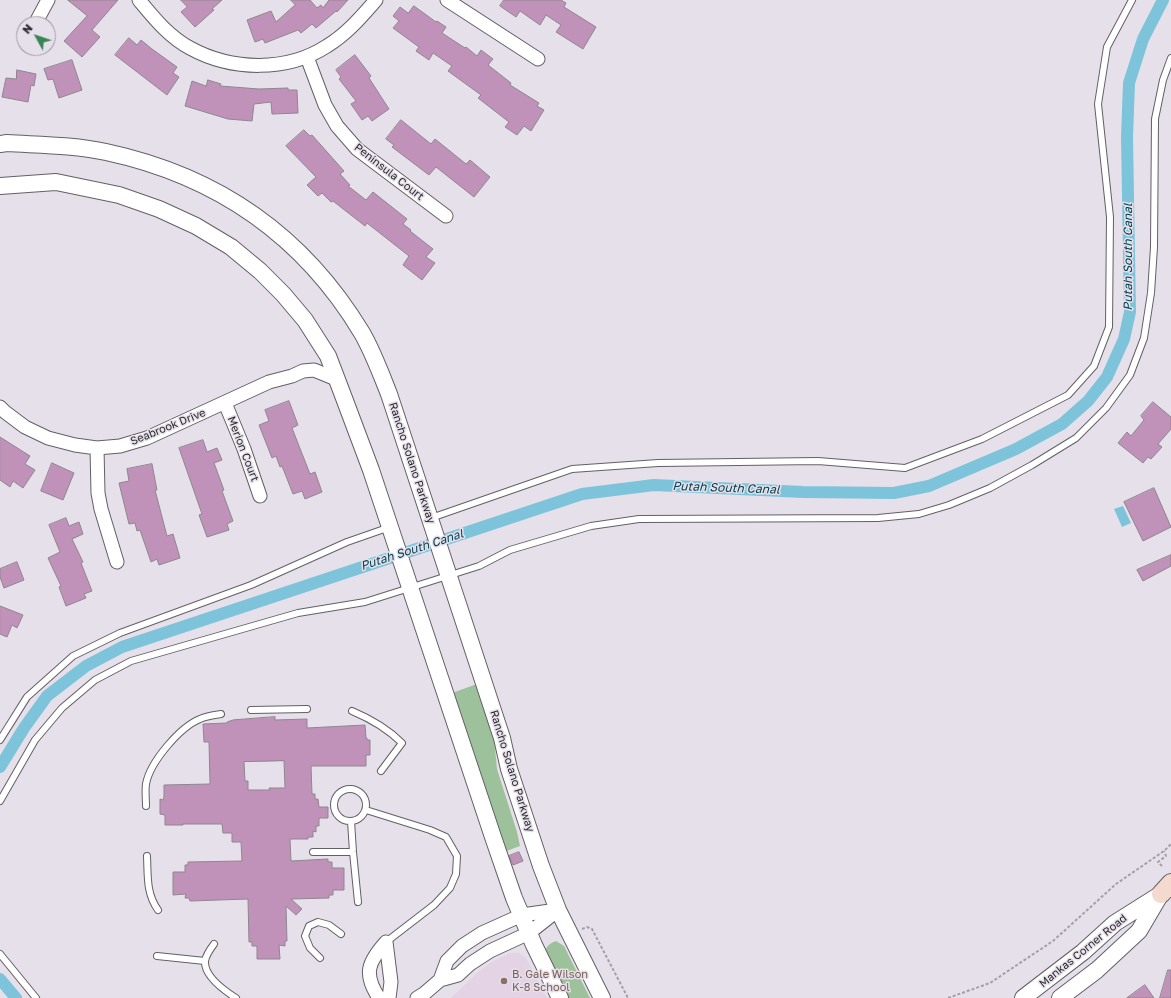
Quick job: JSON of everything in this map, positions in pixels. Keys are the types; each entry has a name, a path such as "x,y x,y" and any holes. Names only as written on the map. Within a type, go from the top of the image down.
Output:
{"street":[{"path":"39,16 48,0"},
{"path":"140,0 162,27 190,48 222,62 253,66 282,64 307,57 328,46 349,30 376,0"},
{"path":"447,0 538,59"},
{"name":"Peninsula Court","path":"307,57 325,105 337,126 357,149 446,216"},
{"name":"Rancho Solano Parkway","path":"0,144 7,143 74,147 105,151 142,160 179,173 211,187 253,214 286,240 321,276 344,305 363,334 389,394 502,738 509,769 541,866 558,910 602,998"},
{"path":"0,186 56,182 120,195 160,209 196,226 231,248 260,271 283,294 305,320 328,356 371,470 493,837 529,933 560,998"},
{"name":"Seabrook Drive","path":"0,407 26,427 48,438 75,445 97,448 120,446 147,438 269,382 292,376 303,371 314,370 325,373 336,379"},
{"name":"Merion Court","path":"225,403 244,449 260,496"},
{"path":"97,448 98,493 100,509 117,562"},
{"name":"Mankas Corner Road","path":"1023,998 1083,952 1116,923 1168,894"},
{"name":"Mankas Corner Road","path":"1060,998 1097,970 1139,931 1168,894"},
{"path":"424,996 440,980 447,961 462,946 482,933 522,916 558,910"},
{"path":"440,980 458,975 470,964 490,951 529,933 558,910"},
{"path":"379,998 372,988 369,970 374,956 386,942"},
{"path":"386,942 391,982 389,998"}],"lane":[{"path":"431,520 572,469 658,463 818,460 905,468 982,439 1068,395 1094,366 1108,327 1110,217 1098,104 1107,47 1132,0"},
{"path":"0,801 35,740 62,708 96,680 131,661 298,613 365,602 408,583 448,571 479,566 510,550 591,526 639,519 878,518 919,514 949,505 990,488 1032,466 1076,438 1106,408 1130,375 1144,338 1151,293 1154,248 1156,119 1163,80 1171,58"},
{"path":"0,740 27,697 73,656 120,633 251,585 346,542 392,532"},
{"path":"251,710 307,709"},
{"path":"352,711 372,720 402,743 381,771"},
{"path":"146,806 146,784 155,763 167,746 182,731 200,719 221,714"},
{"path":"353,789 363,795 366,810 360,818 351,821 341,818 335,809 335,799 343,791 353,789"},
{"path":"366,810 430,830 446,837 457,856 456,874 450,888 434,905 386,942"},
{"path":"351,821 358,902"},
{"path":"313,852 353,852"},
{"path":"147,856 149,891 152,901 158,910"},
{"path":"320,958 310,948 305,936 309,926 318,922 329,925 342,934"},
{"path":"214,944 208,952 205,961 209,973 218,985 236,998"},
{"path":"0,954 36,998"},
{"path":"157,956 205,961"}],"path":[{"path":"948,998 990,983 1053,941 1116,884 1164,851 1171,844"},
{"path":"1162,866 1158,862 1166,856 1164,851"},
{"path":"582,929 587,927 592,929 628,998"}],"shaded area":[{"name":"B. Gale Wilson K-8 School","path":"510,953 519,953 526,958 547,998 451,998 477,973 490,963"}],"green space":[{"path":"477,684 494,738 497,769 520,846 504,852 452,693"},
{"path":"556,941 564,946 590,998 567,998 545,951 549,944"}],"water":[{"path":"1123,506 1131,523 1122,527 1114,509"}],"building":[{"path":"68,0 118,0 92,30 100,37 82,57 64,41 87,16"},
{"path":"181,0 222,0 212,9 214,10 195,27 181,12 187,7"},
{"path":"291,0 310,0 317,8 321,5 323,8 329,0 348,0 337,12 336,11 316,28 312,24 301,33 298,30 265,43 263,39 255,42 247,20 271,11 276,22 295,5"},
{"path":"504,0 561,0 566,3 564,7 596,27 583,49 556,32 561,25 546,15 540,25 520,11 516,17 500,6"},
{"path":"414,6 436,22 437,21 446,27 442,33 465,48 466,47 477,56 481,50 493,59 488,65 511,83 510,85 539,103 537,106 544,110 531,131 524,126 517,135 505,127 509,122 478,98 481,95 448,71 452,66 433,53 429,60 416,51 419,47 393,28 399,21 393,16 400,7 408,13"},
{"path":"129,38 137,45 141,40 177,67 173,73 179,77 167,95 115,55"},
{"path":"355,55 371,76 369,78 389,109 372,121 368,116 362,120 351,104 356,101 339,79 341,77 336,70"},
{"path":"72,60 82,90 59,98 53,79 48,80 44,69"},
{"path":"17,70 36,74 34,86 31,85 28,102 2,97 6,78 16,79"},
{"path":"208,80 221,84 220,86 259,89 288,88 288,90 297,90 298,113 272,114 271,102 254,104 252,121 228,119 185,106 192,81 206,86"},
{"path":"401,120 431,144 435,139 466,164 470,160 490,177 474,197 436,167 429,175 392,147 394,145 386,139"},
{"path":"304,130 310,136 312,135 344,171 340,174 350,185 348,186 366,200 373,192 407,219 403,224 433,249 426,257 435,263 422,280 403,265 409,256 367,223 365,226 333,201 331,202 322,193 318,196 307,185 316,177 286,146"},
{"path":"289,401 298,425 292,428 310,474 315,472 322,492 305,499 302,491 293,494 282,466 280,467 276,456 272,458 259,425 269,421 265,410"},
{"path":"1153,402 1171,417 1171,429 1158,444 1162,447 1151,459 1148,457 1143,463 1118,443 1127,432 1131,436 1144,420 1141,416"},
{"path":"0,437 30,456 25,464 35,470 23,488 13,481 10,487 0,480"},
{"path":"203,440 207,452 217,448 222,460 214,463 233,521 227,524 229,530 207,537 199,515 202,514 179,448"},
{"path":"52,463 74,473 63,500 41,491"},
{"path":"152,464 157,490 155,490 167,536 173,534 180,558 159,565 157,559 151,562 140,530 137,531 135,523 129,524 119,483 129,481 127,469"},
{"path":"1154,488 1171,527 1143,541 1124,502"},
{"path":"66,518 69,526 79,522 83,534 72,539 83,562 81,563 92,591 84,594 86,598 66,606 59,587 61,586 48,558 60,552 49,525"},
{"path":"1171,555 1171,566 1143,581 1137,570"},
{"path":"17,562 24,580 4,588 0,577 0,569"},
{"path":"0,606 23,615 17,628 12,625 7,637 0,634"},
{"path":"275,717 275,720 307,719 307,728 365,725 366,738 367,740 370,740 370,755 366,755 366,766 311,766 312,794 315,794 315,799 318,799 319,807 328,807 328,818 319,818 319,826 316,826 316,832 313,831 313,837 308,837 308,839 290,839 291,861 328,859 328,862 332,862 332,868 344,868 344,890 333,890 333,895 329,895 329,898 291,899 302,909 296,915 286,906 287,941 285,941 285,946 279,945 280,959 257,959 257,946 252,946 252,942 249,942 248,899 190,901 189,898 185,898 186,894 173,895 173,872 185,872 185,865 188,865 188,862 242,861 241,842 232,842 232,833 223,833 222,824 165,825 165,815 160,814 160,799 163,800 164,797 164,785 210,784 209,742 204,742 203,724 227,723 233,720","holes":["284,761 285,788 248,790 248,781 245,781 244,762"]},
{"path":"519,852 523,861 513,865 509,856"},
{"path":"1168,970 1171,970 1171,998 1160,998"},
{"path":"1145,985 1154,998 1127,998"}],"waterway":[{"name":"Putah South Canal","path":"0,767 24,728 47,696 86,666 122,647 582,494 654,485 803,492 894,493 929,486 1016,449 1062,424 1088,401 1107,377 1124,339 1130,312 1127,137 1129,83 1143,39 1163,0"},
{"name":"Putah South Canal","path":"0,979 16,998"}],"place":[{"name":"B. Gale Wilson K-8 School","path":"504,981"}]}
